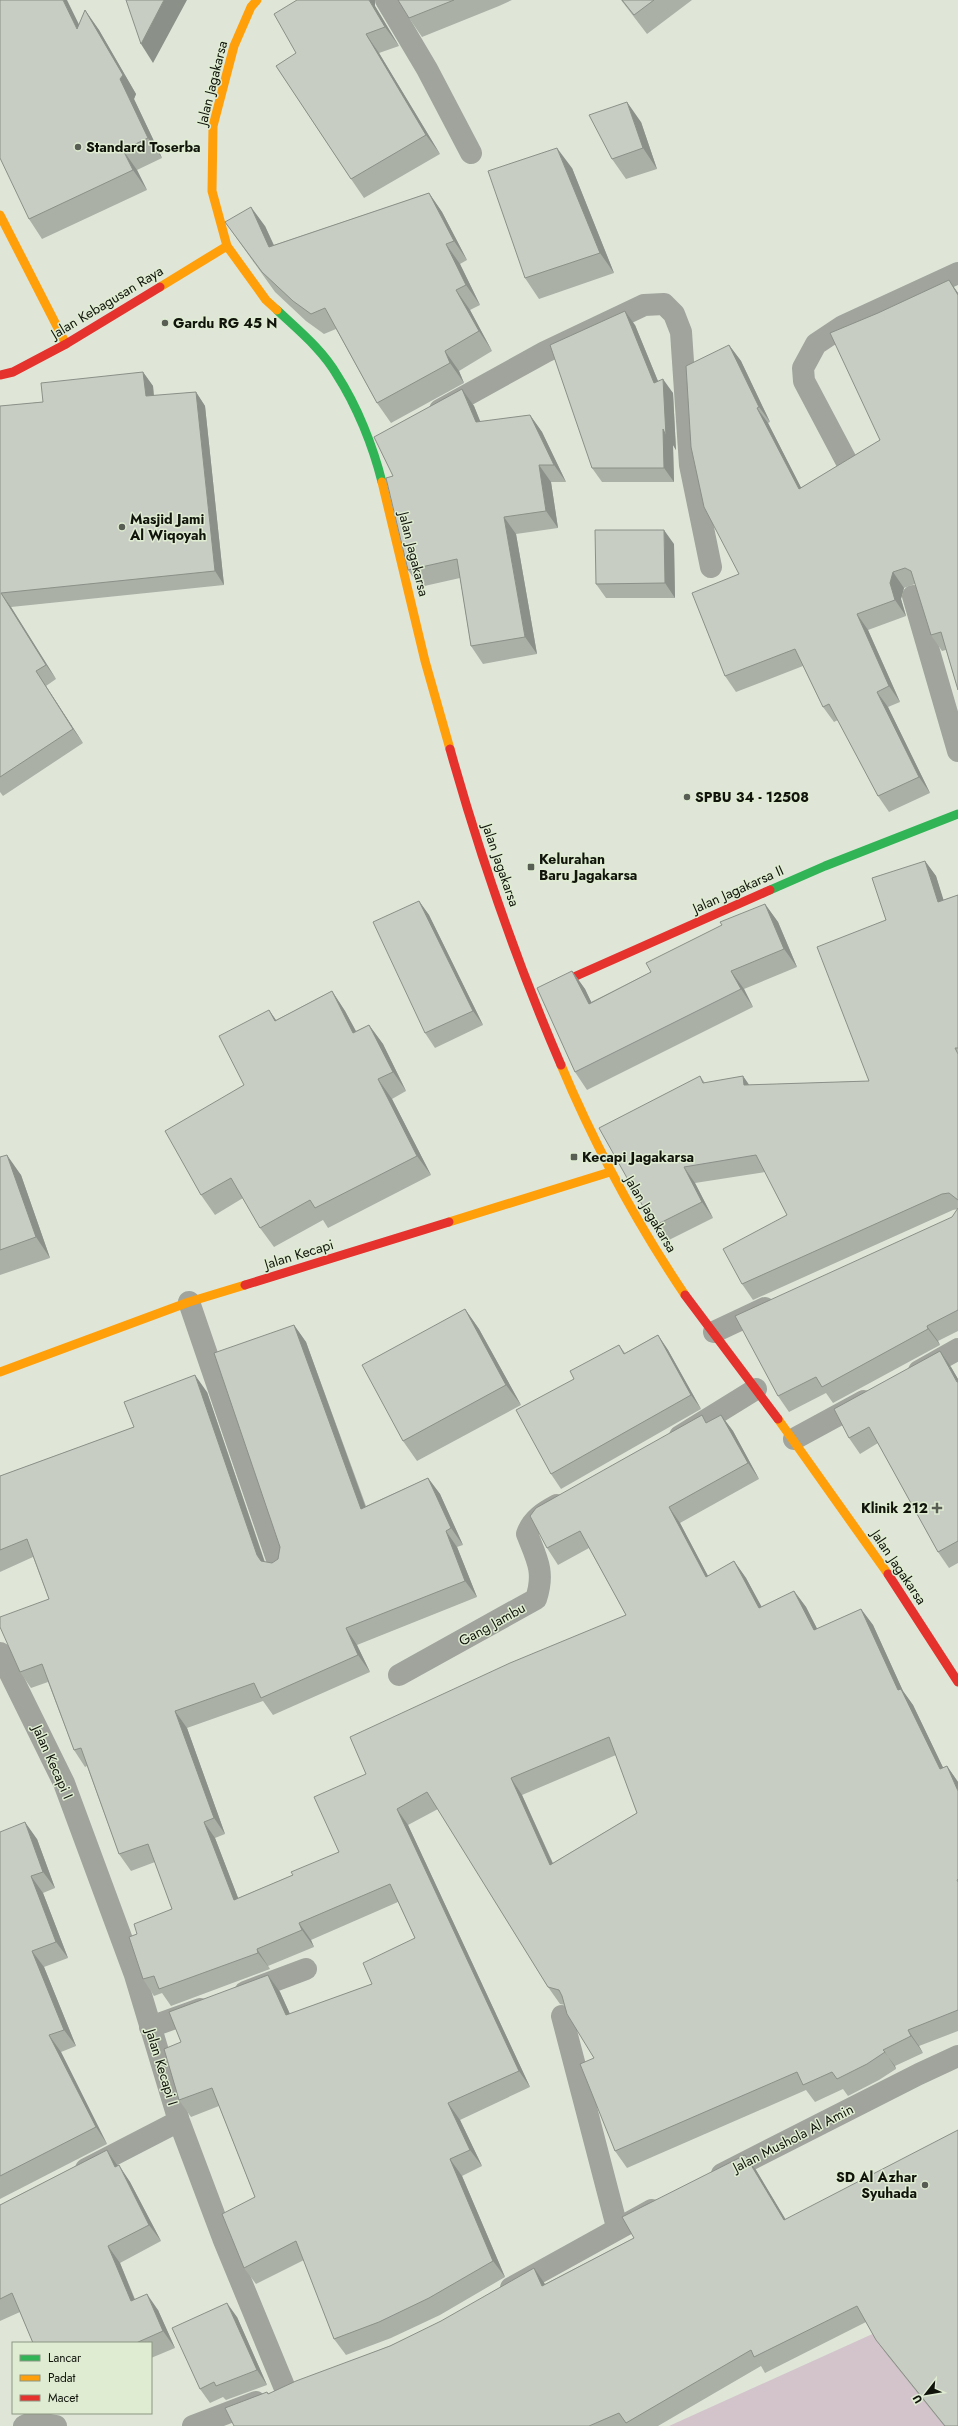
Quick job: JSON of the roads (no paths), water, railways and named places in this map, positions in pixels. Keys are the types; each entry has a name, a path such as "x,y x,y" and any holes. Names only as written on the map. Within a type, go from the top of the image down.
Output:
{"main road":[{"name":"Jalan Jagakarsa","path":"257,0 251,7 234,46 213,126 212,191 226,246 266,300 312,343 337,374 356,411 381,478 425,661 467,810 531,995 573,1094 610,1172 655,1250 687,1298 794,1438 891,1579 958,1682"},
{"path":"0,215 66,344"},
{"name":"Jalan Kebagusan Raya","path":"0,375 13,372 66,344 226,246"},
{"name":"Jalan Jagakarsa II","path":"531,995 825,866 958,814"},
{"name":"Jalan Kecapi","path":"0,1372 189,1302 610,1172"}],"street":[{"path":"386,0 427,69 470,153"},
{"path":"850,468 804,381 803,368 807,357 816,344 844,326 958,273"},
{"path":"424,419 545,352 644,305 664,304 674,314 681,332 690,466 711,567"},
{"path":"371,448 391,437"},
{"path":"913,596 958,751"},
{"path":"714,1332 780,1301"},
{"path":"189,1302 280,1568"},
{"path":"794,1438 958,1349"},
{"path":"661,1446 722,1412 756,1389"},
{"name":"Gang Jambu","path":"399,1675 536,1599 541,1582 538,1563 527,1534 530,1526 540,1515 573,1496"},
{"name":"Jalan Kecapi I","path":"0,1653 64,1783 135,1975 179,2121 223,2238 286,2391"},
{"path":"150,2027 306,1969"},
{"path":"562,2016 617,2227"},
{"name":"Jalan Mushola Al Amin","path":"702,2184 919,2074 958,2056"},
{"path":"69,2178 179,2121"},
{"path":"494,2298 617,2227 667,2202"},
{"path":"193,2426 308,2382"},
{"path":"24,2426 33,2422 56,2426"}],"place":[{"name":"Standard Toserba","path":"78,147"},
{"name":"Gardu RG 45 N","path":"165,323"},
{"name":"Masjid Jami Al Wiqoyah","path":"122,527"},
{"name":"SPBU 34 - 12508","path":"687,797"},
{"name":"Kelurahan Baru Jagakarsa","path":"531,867"},
{"name":"Kecapi Jagakarsa","path":"574,1157"},
{"name":"Klinik 212","path":"937,1508"},
{"name":"SD Al Azhar Syuhada","path":"925,2185"}]}
